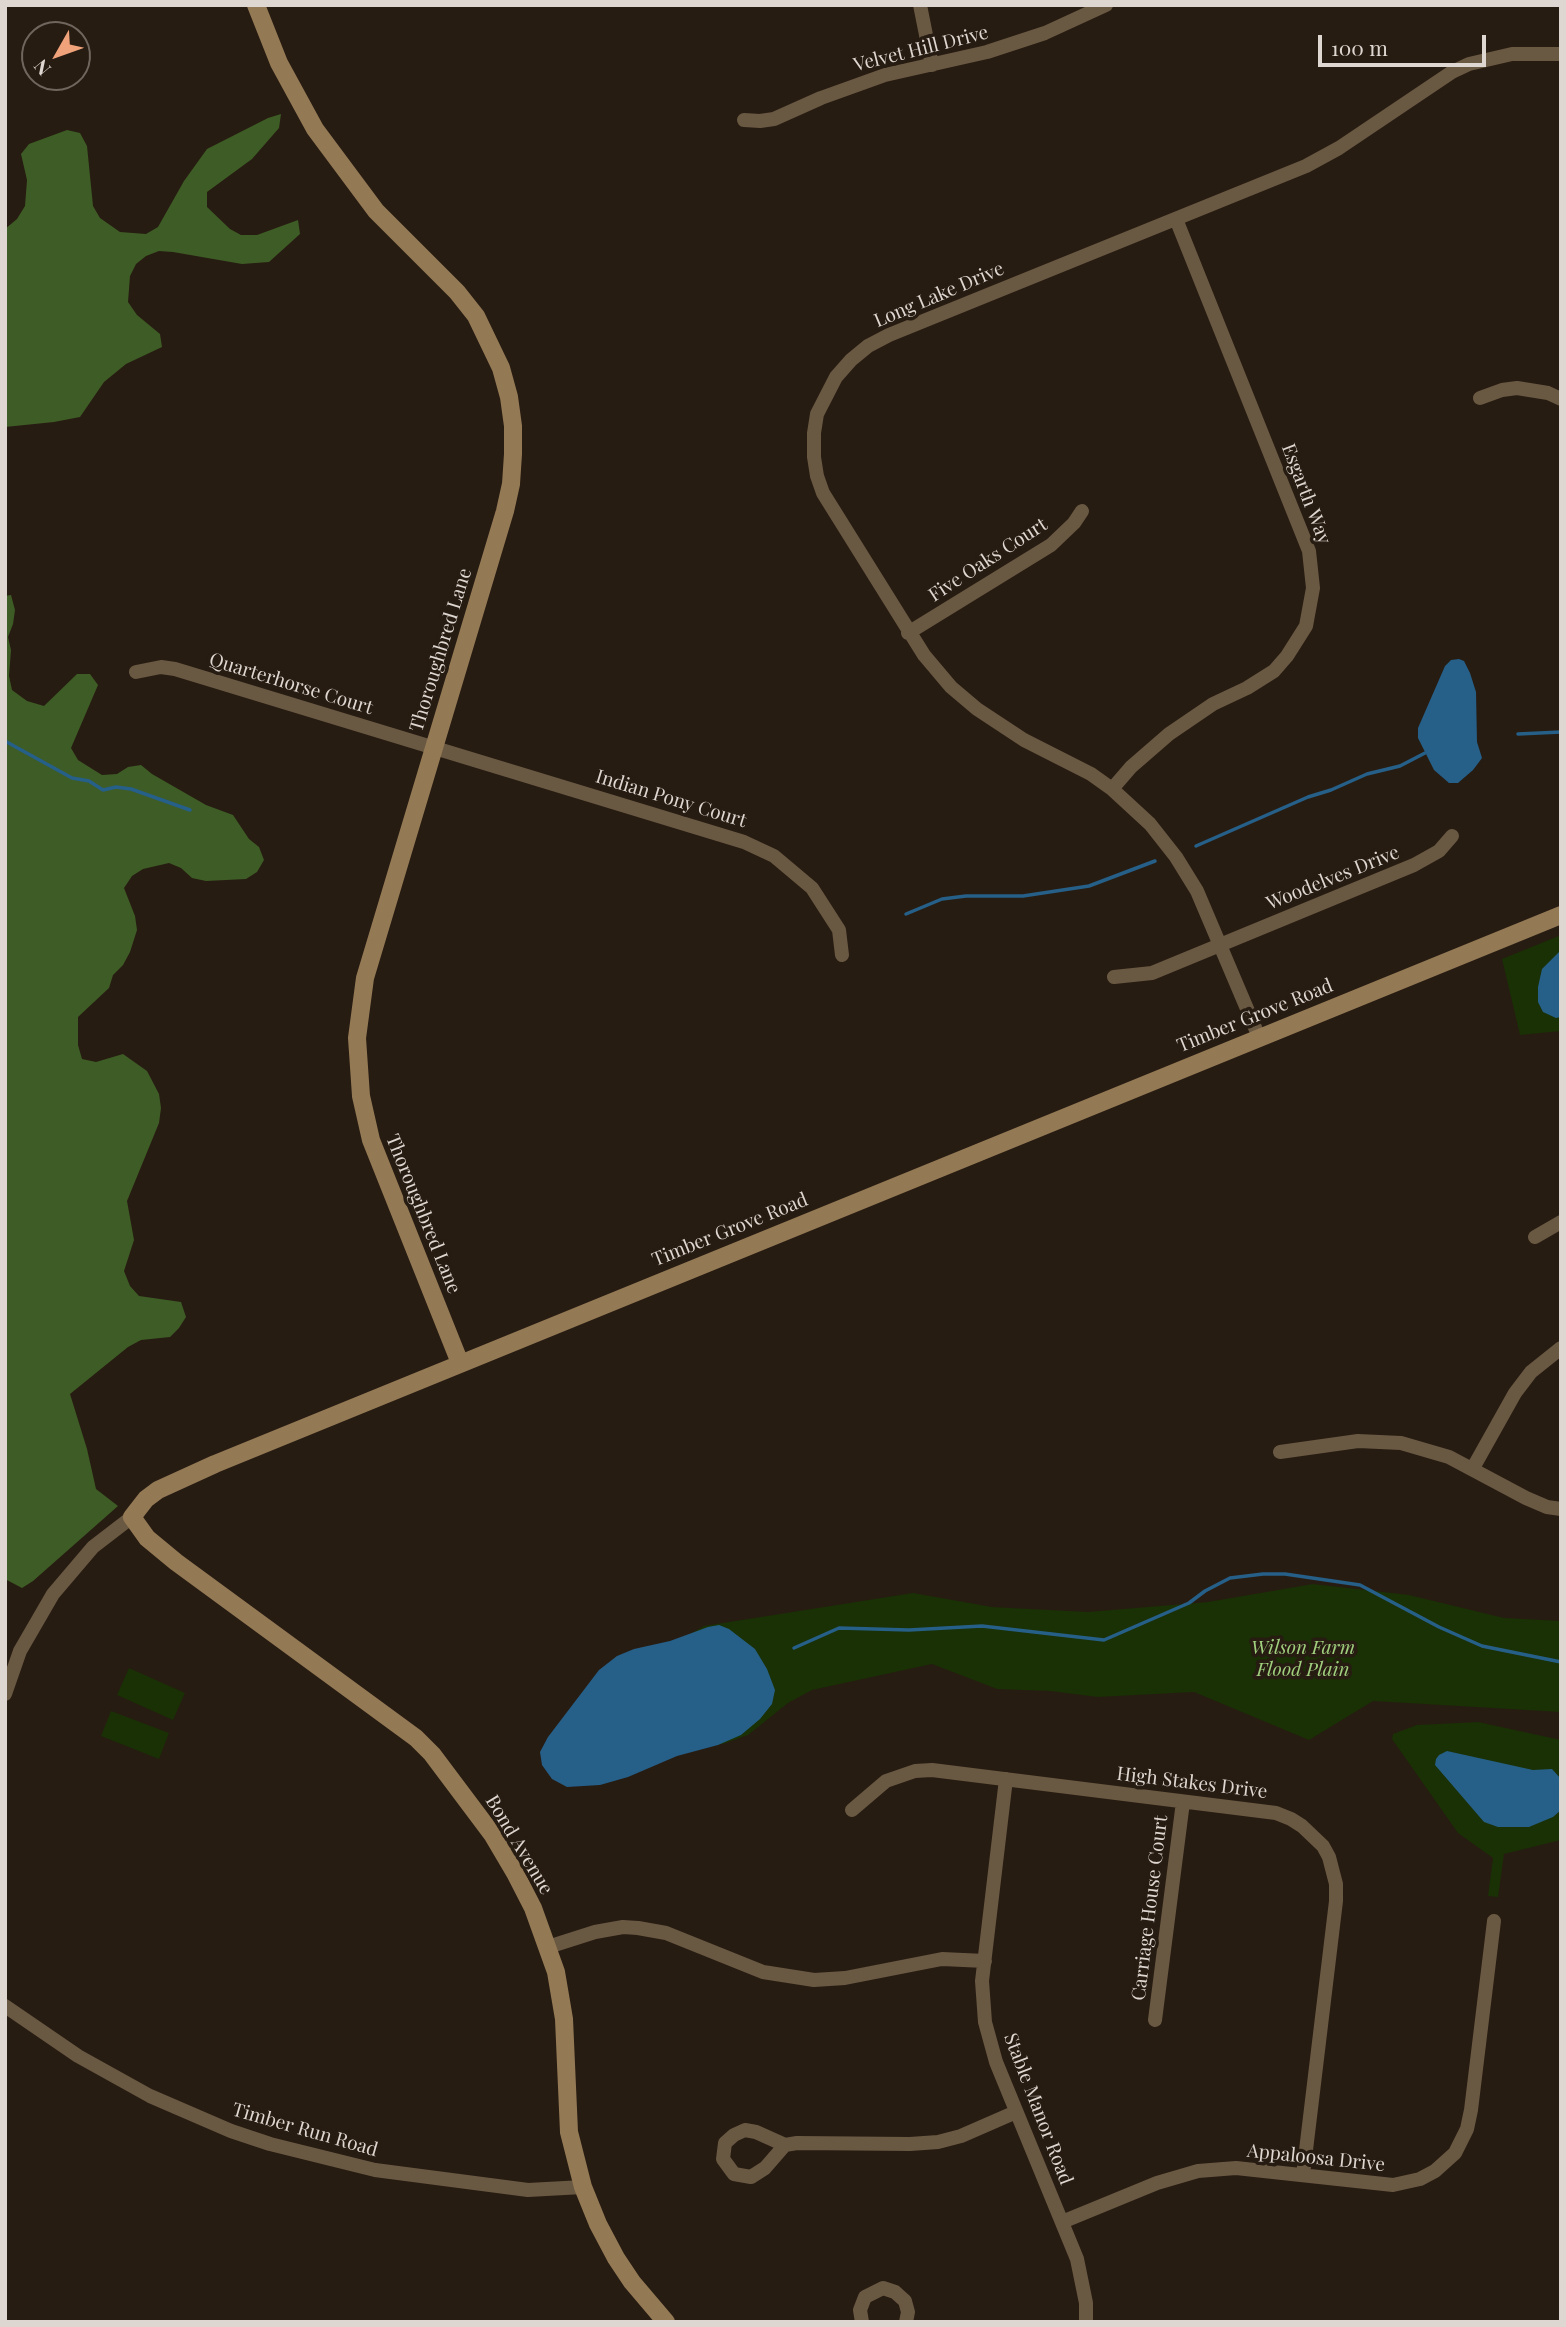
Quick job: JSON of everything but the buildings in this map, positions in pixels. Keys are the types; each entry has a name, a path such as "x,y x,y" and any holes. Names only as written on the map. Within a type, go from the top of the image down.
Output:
{"street":[{"name":"Thoroughbred Lane","path":"256,5 285,74 321,139 376,211 457,292 475,316 501,368 509,397 513,426 511,484 365,978 359,1011 358,1063 364,1112 371,1140 460,1363"},
{"path":"920,5 932,65"},
{"name":"Velvet Hill Drive","path":"744,120 774,119 850,86 1019,42 1106,5"},
{"name":"Long Lake Drive","path":"1259,1037 1201,900 1176,857 1150,824 1112,789 1071,762 1007,730 977,709 938,673 908,633 832,511 817,476 814,433 817,414 836,377 860,353 890,335 1322,158 1469,64 1512,54 1561,54"},
{"name":"Esgarth Way","path":"1112,789 1131,767 1169,734 1213,704 1254,685 1274,671 1306,626 1313,588 1310,551 1176,219"},
{"path":"1480,398 1517,388 1548,393 1561,399"},
{"name":"Five Oaks Court","path":"908,633 1051,545 1082,511"},
{"name":"Quarterhorse Court","path":"136,672 161,667 175,669 434,747"},
{"name":"Indian Pony Court","path":"434,747 711,830 760,848 787,865 812,888 839,930 842,955"},
{"name":"Woodelves Drive","path":"1114,977 1152,973 1414,865 1439,851 1452,836"},
{"name":"Timber Grove Road","path":"5,1694 20,1651 53,1594 87,1553 108,1533 132,1517 146,1499 177,1481 1561,915"},
{"path":"1535,1237 1561,1222"},
{"path":"1473,1468 1515,1393 1531,1372 1561,1348"},
{"path":"1280,1452 1358,1441 1380,1441 1427,1449 1473,1468 1526,1498 1547,1507 1561,1509"},
{"name":"Bond Avenue","path":"132,1517 147,1538 176,1562 397,1723 432,1754 498,1844 527,1896 548,1947 561,1996 569,2132 583,2187 616,2258 632,2282 666,2322"},
{"name":"High Stakes Drive","path":"852,1810 886,1781 915,1771 932,1770 1276,1813 1291,1819 1312,1834 1322,1846 1333,1869 1336,1901 1303,2175"},
{"name":"Stable Manor Road","path":"1006,1779 982,1981 985,2022 996,2062 1062,2222 1082,2278 1086,2322"},
{"name":"Carriage House Court","path":"1155,2020 1183,1802"},
{"name":"Appaloosa Drive","path":"1062,2222 1157,2183 1198,2171 1236,2168 1393,2185 1420,2179 1435,2171 1455,2153 1471,2110 1493,1921"},
{"path":"548,1947 595,1932 623,1927 638,1928 666,1933 764,1972 814,1980 845,1978 942,1959 985,1961"},
{"name":"Timber Run Road","path":"5,2006 89,2063 150,2096 231,2131 270,2144 375,2171 528,2190 583,2187"},
{"path":"785,2145 938,2142 961,2136 1016,2112"},
{"path":"862,2322 860,2310 865,2297 883,2288 895,2291 905,2301 908,2312 906,2322"}],"green space":[{"path":"281,114 279,128 252,159 207,192 207,207 230,229 241,235 257,235 298,220 300,234 269,262 242,264 159,251 146,256 136,264 130,276 128,302 137,315 160,334 162,347 126,364 104,382 80,417 5,427 5,229 17,219 25,206 27,180 21,154 29,144 67,130 80,133 87,146 93,206 100,218 120,232 146,234 158,227 184,181 207,149"},
{"path":"11,595 15,610 8,637 12,690 27,701 44,706 77,674 90,674 98,685 71,748 78,760 102,775 117,774 128,767 141,765 206,805 233,815 249,839 259,847 264,860 257,872 246,879 206,881 192,878 181,868 169,863 143,869 132,876 124,888 135,916 137,930 130,952 113,975 109,988 78,1017 78,1045 82,1059 96,1062 123,1054 147,1071 159,1094 159,1123 127,1201 134,1240 124,1271 130,1286 139,1296 181,1302 186,1317 170,1337 141,1340 128,1347 70,1394 96,1489 118,1506 22,1588 5,1579 5,596"},
{"path":"1561,935 1561,1031 1520,1035 1502,959"},
{"name":"Wilson Farm Flood Plain","path":"1313,1584 1409,1595 1504,1618 1561,1621 1561,1712 1373,1701 1309,1740 1194,1692 1098,1697 1050,1691 997,1689 932,1664 812,1690 788,1703 748,1735 723,1744 694,1747 647,1659 704,1626 913,1593 992,1607 1088,1612 1208,1602"},
{"path":"129,1668 185,1693 173,1720 117,1695"},
{"path":"111,1711 169,1733 159,1759 101,1736"},
{"path":"1478,1722 1561,1740 1561,1840 1504,1854 1498,1897 1488,1896 1493,1858 1458,1833 1392,1739 1393,1734 1417,1725"}],"water":[{"path":"1451,660 1464,661 1476,692 1477,742 1482,758 1458,783 1449,783 1434,770 1418,738 1418,728 1445,666"},
{"path":"1561,950 1561,1017 1556,1018 1543,1012 1538,1002 1538,987 1542,969"},
{"path":"719,1625 729,1629 755,1649 767,1669 775,1690 772,1704 760,1719 741,1735 718,1745 677,1756 628,1777 600,1785 567,1787 552,1779 542,1765 540,1752 548,1737 599,1670 617,1656 634,1649"},
{"path":"1447,1751 1533,1770 1552,1769 1561,1779 1561,1810 1553,1817 1529,1827 1498,1827 1484,1822 1435,1765 1439,1755"}],"waterway":[{"path":"1518,734 1561,732"},
{"path":"5,741 72,778 89,781 103,790 116,787 131,789 190,810"},
{"path":"1196,846 1308,797 1367,774 1400,766 1425,753"},
{"path":"906,914 942,899 966,896 1023,896 1089,886 1155,861"},
{"path":"794,1648 839,1628 909,1630 982,1626 1104,1640 1189,1603 1230,1578 1285,1574 1360,1585 1439,1627 1482,1646 1561,1662"}]}
